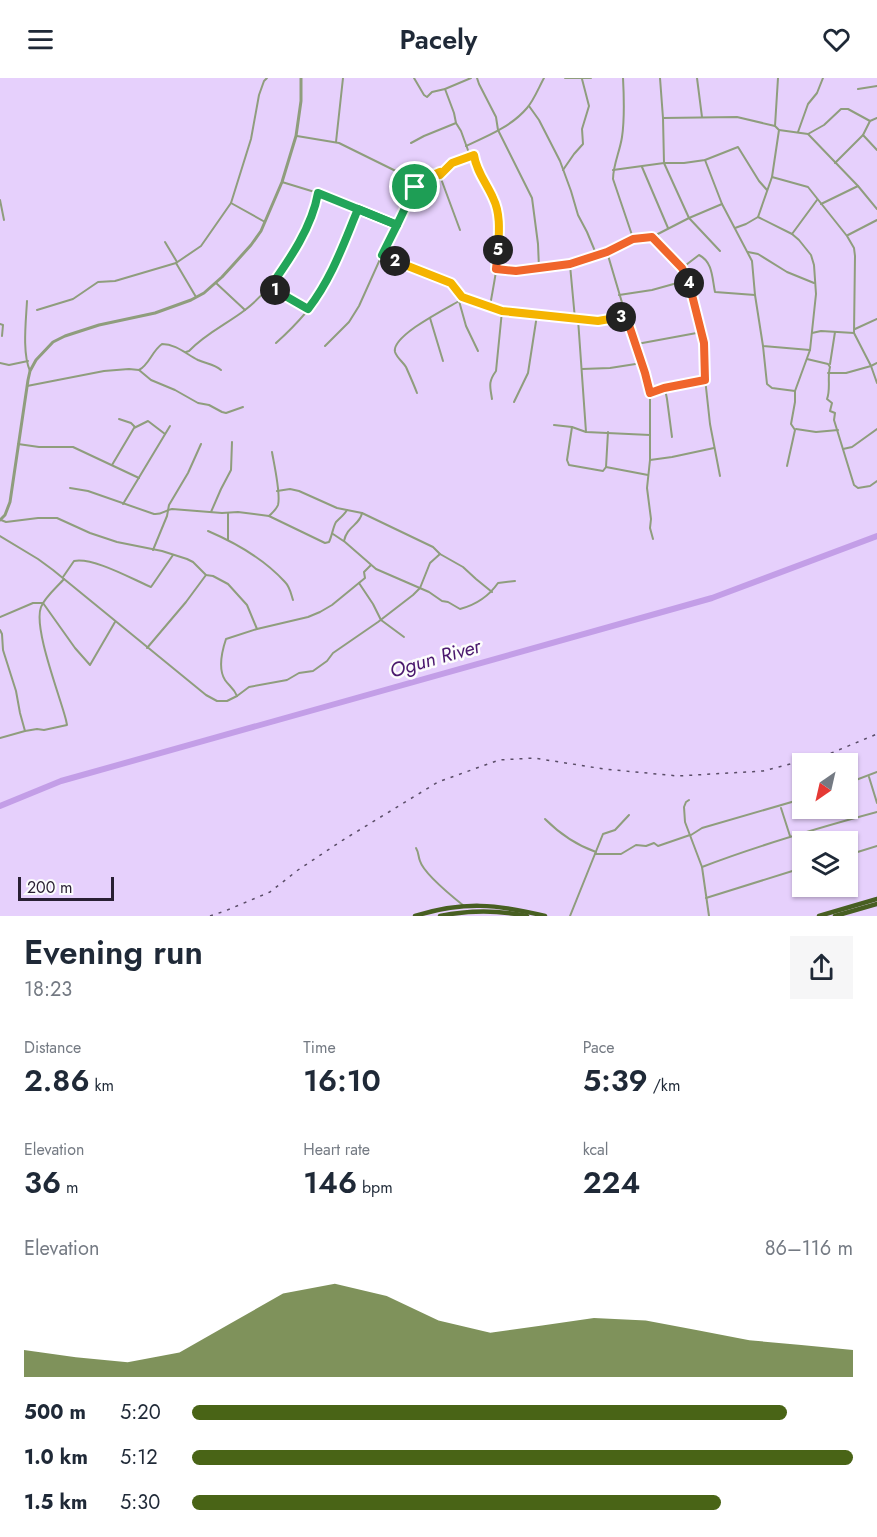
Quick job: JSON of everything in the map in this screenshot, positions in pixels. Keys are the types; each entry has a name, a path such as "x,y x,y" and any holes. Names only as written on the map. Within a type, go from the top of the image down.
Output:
{"highway":[{"path":"819,916 877,899"},
{"path":"835,916 877,904"},
{"path":"415,916 439,909 464,906 496,906 545,916"},
{"path":"440,916 482,911 527,916"}],"street":[{"path":"37,310 73,299 98,282 115,281 177,263 201,246 231,203 251,139 259,94 267,78"},
{"path":"257,629 247,605 228,584 219,578 206,575 193,562 108,539 57,518 6,522 0,520 5,515 10,502 27,386 30,371 36,360 53,342 64,336 155,313 197,297 216,283 251,245 265,222 282,182 296,136 301,101 301,78"},
{"path":"336,142 343,78"},
{"path":"414,78 427,97 432,92 469,78"},
{"path":"477,78 496,117 498,130 532,198 539,268"},
{"path":"466,146 513,122 529,106 544,78"},
{"path":"565,78 591,78"},
{"path":"623,78 625,101 622,135 613,170 613,179 633,239"},
{"path":"660,78 664,163 689,218 720,251"},
{"path":"697,78 702,117"},
{"path":"775,126 778,78"},
{"path":"798,132 808,105 817,93 823,78"},
{"path":"563,170 583,144 582,129 589,106 582,79"},
{"path":"858,89 877,86"},
{"path":"445,89 469,153 474,155"},
{"path":"529,106 546,132 563,170 578,215 597,256"},
{"path":"808,134 841,109 848,109 870,121"},
{"path":"663,118 737,117 775,126 779,130 808,134 858,186 877,210"},
{"path":"835,163 862,135 870,121 877,118"},
{"path":"411,143 456,123"},
{"path":"734,228 758,217 772,177 779,130"},
{"path":"862,135 877,150"},
{"path":"296,136 336,142 410,178 415,183"},
{"path":"613,170 705,160 739,147 767,190"},
{"path":"440,175 452,163 474,155"},
{"path":"474,155 475,163 495,201 499,220 500,238 489,307"},
{"path":"705,160 722,204 753,261 755,295 767,384 772,388 795,391"},
{"path":"642,167 668,228"},
{"path":"415,183 440,172 460,230"},
{"path":"772,177 808,187 854,248 854,331 872,366 877,383"},
{"path":"282,182 318,193 397,225"},
{"path":"325,346 354,314 411,196 415,183"},
{"path":"821,204 858,186"},
{"path":"186,352 205,335 244,310 270,287 302,237 314,210 318,193"},
{"path":"0,200 4,220"},
{"path":"792,234 817,200"},
{"path":"231,203 265,222"},
{"path":"496,269 516,271 570,264 597,256 633,239 652,237 722,204"},
{"path":"276,343 287,334 319,295 331,274 358,209"},
{"path":"758,217 792,234 806,248 814,264 816,294 810,350 795,391 791,424 795,430 788,466"},
{"path":"847,236 877,220"},
{"path":"652,237 682,268 688,280 704,343 705,380 720,476"},
{"path":"165,242 197,297"},
{"path":"607,252 650,393 650,460 647,496 653,539"},
{"path":"748,252 758,254 787,272 814,283"},
{"path":"382,255 451,283 462,297 502,311 576,319 609,320 626,316"},
{"path":"682,268 699,255 706,258 710,266 715,292 755,295"},
{"path":"570,264 582,369 586,432"},
{"path":"620,295 652,290 688,280"},
{"path":"216,283 244,310"},
{"path":"270,287 308,309"},
{"path":"417,393 395,348 411,330 462,297"},
{"path":"27,301 26,353 30,371"},
{"path":"459,301 466,326 478,351"},
{"path":"492,399 490,384 496,371 502,311"},
{"path":"514,402 528,373 537,315"},
{"path":"430,318 443,362"},
{"path":"811,333 854,331 877,319"},
{"path":"0,324 3,325 2,336"},
{"path":"636,345 702,332"},
{"path":"835,332 828,374 830,393 827,399 832,404 830,411 835,413 834,420 855,487 870,486 877,481"},
{"path":"139,370 162,344 172,345 221,370"},
{"path":"763,346 810,350"},
{"path":"807,359 828,364 830,367"},
{"path":"0,363 9,365 28,362"},
{"path":"582,369 642,363"},
{"path":"828,374 846,373 877,363"},
{"path":"27,386 104,371 129,369 139,370 151,380 222,412 226,413 243,407"},
{"path":"650,393 705,380"},
{"path":"664,388 668,399 672,437"},
{"path":"119,418 135,427"},
{"path":"112,465 135,427 148,421 165,434"},
{"path":"554,425 572,427 586,432 650,435"},
{"path":"123,504 170,426"},
{"path":"572,427 567,460 569,465 603,471 606,467 608,432"},
{"path":"843,449 852,447 877,429"},
{"path":"795,430 825,432 837,430"},
{"path":"211,512 231,470 232,441"},
{"path":"18,444 39,447 73,447 139,478"},
{"path":"153,550 173,496 188,473 201,444"},
{"path":"650,460 672,458 714,448"},
{"path":"269,516 278,504 272,452"},
{"path":"606,467 648,475"},
{"path":"70,488 88,491 154,514 161,514 168,510 238,512 269,516 325,543 329,542 333,534 335,523 347,510"},
{"path":"277,490 299,491 336,508 362,513 433,547 440,554 463,567 492,592"},
{"path":"228,513 228,541"},
{"path":"344,541 348,529 361,517 362,513"},
{"path":"208,531 259,560 285,582 292,600"},
{"path":"333,534 376,569 429,592 460,609 492,592 498,583 515,581"},
{"path":"0,536 38,558 212,699 222,702 237,696 249,687 287,680 299,673 313,671 327,661 333,653 381,620 420,588 430,563 440,554"},
{"path":"0,738 25,731 67,725 42,639 40,611 43,603 74,561 96,563 150,587 173,555"},
{"path":"237,696 234,688 223,675 221,663 227,638 320,612 365,578 364,572 371,566"},
{"path":"147,648 206,575"},
{"path":"359,583 381,620 404,637"},
{"path":"0,617 33,603 43,603"},
{"path":"43,603 90,665 115,622"},
{"path":"0,630 3,650 25,731"},
{"path":"858,780 877,772"},
{"path":"868,776 877,803"},
{"path":"689,800 684,807 685,822 702,867 709,916"},
{"path":"545,819 575,843 596,853 621,854 636,844 646,846 654,843 658,846 690,835 702,828 792,802"},
{"path":"780,806 790,836"},
{"path":"702,867 790,836 877,812"},
{"path":"570,916 603,834 615,830 628,816"},
{"path":"858,852 877,846"},
{"path":"416,848 420,862 432,878 464,906"},
{"path":"706,898 792,871"}],"waterway":[{"name":"Ogun River","path":"0,806 61,781 712,598 877,536"}],"railway":[{"path":"210,916 270,892 343,840 438,782 499,760 534,758 604,769 678,776 763,771 829,754 877,734"}],"route":[{"path":"415,187 397,225 358,209 318,193 314,210 302,237 270,287 308,309 327,282 358,209 381,219 397,225 382,255 451,283 462,297 502,311 561,318 598,321 626,316 650,393 705,380 704,343 688,280 682,268 652,237 633,239 607,252 570,264 516,271 496,269 500,238 499,220 495,201 475,163 474,155 452,163 440,175 440,172 415,183 415,187"}]}
